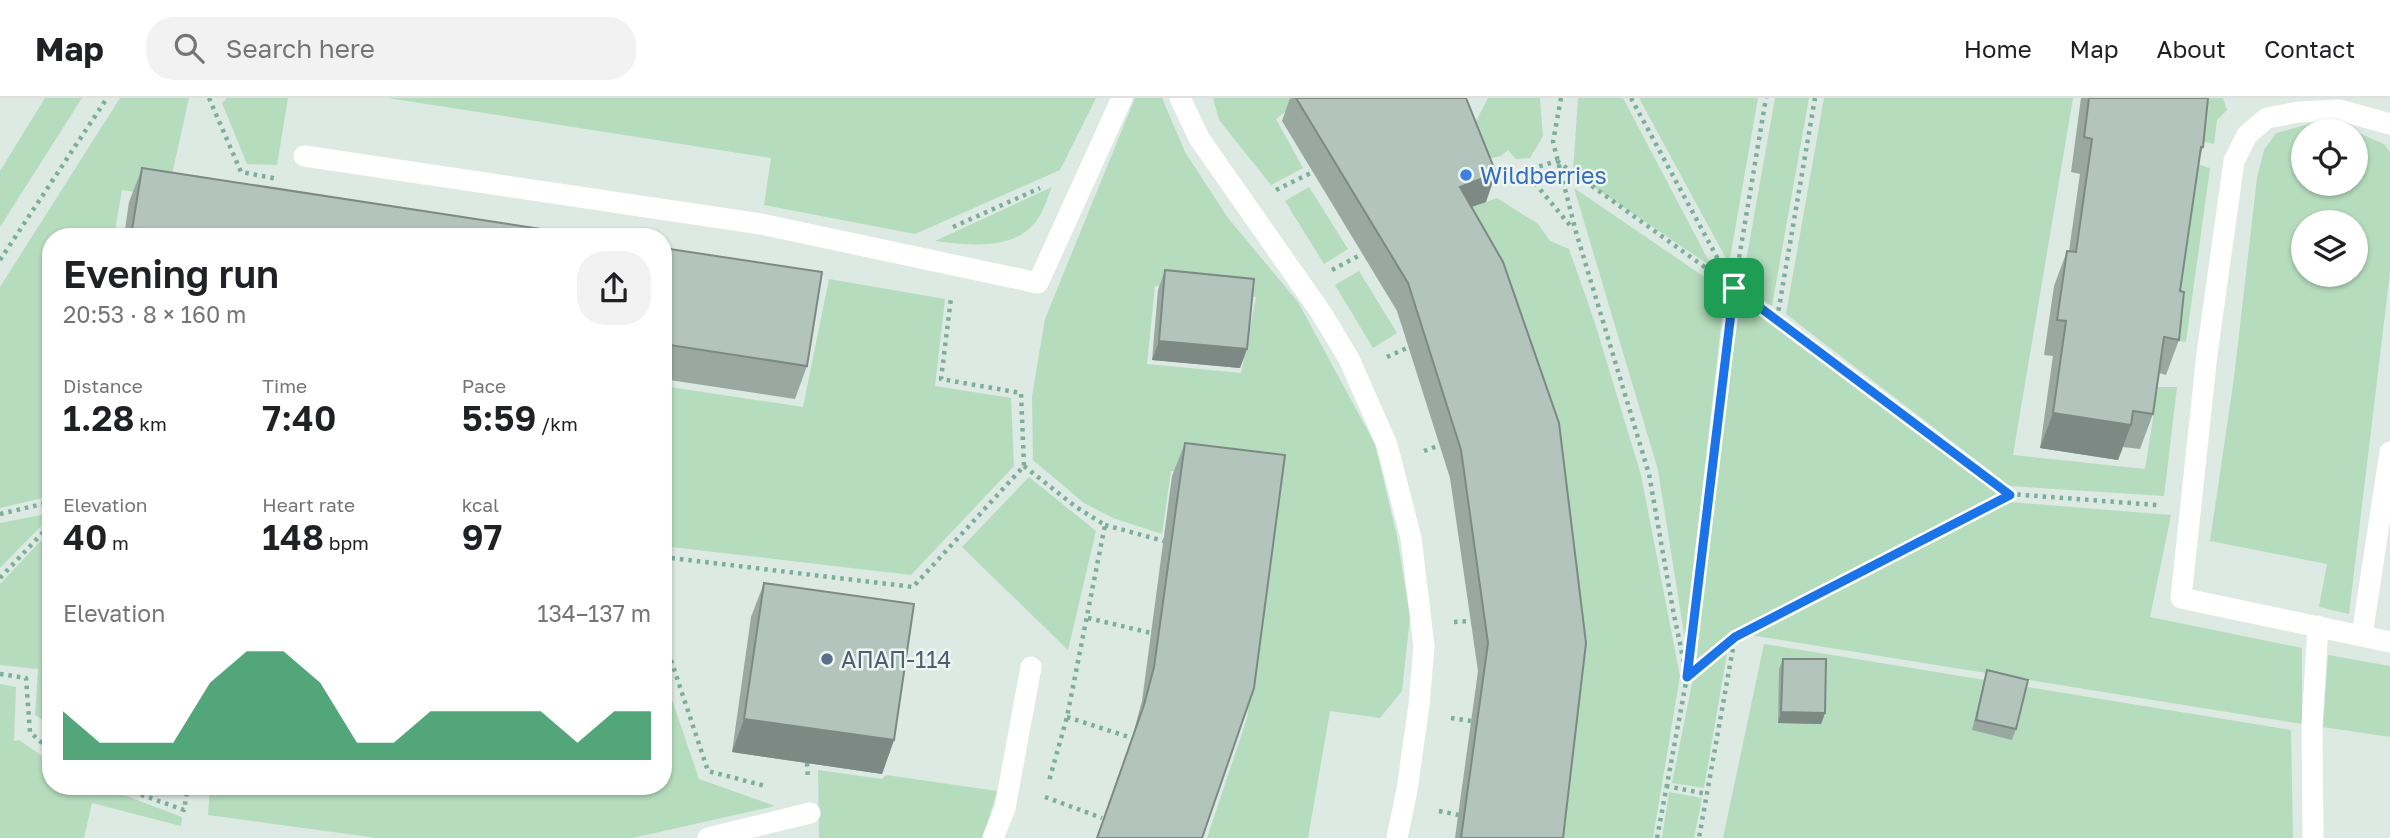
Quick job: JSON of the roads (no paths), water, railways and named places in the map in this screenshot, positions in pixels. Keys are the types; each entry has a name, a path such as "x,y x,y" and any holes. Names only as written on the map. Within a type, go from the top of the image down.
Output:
{"lane":[{"path":"304,156 761,224 1038,284 1122,98"},
{"path":"1180,98 1199,138 1322,314 1349,359 1387,445 1411,538 1424,646 1411,765 1396,838"},
{"path":"2390,124 2339,110 2298,112 2267,118 2247,135 2234,161 2207,354 2181,598 2390,642"},
{"path":"2362,635 2390,452"},
{"path":"2313,838 2312,725 2318,626"},
{"path":"993,838 1005,808 1031,667"},
{"path":"708,838 810,813"}],"place":[{"name":"Wildberries","path":"1466,175"},
{"name":"АПАП-114","path":"827,659"}]}
